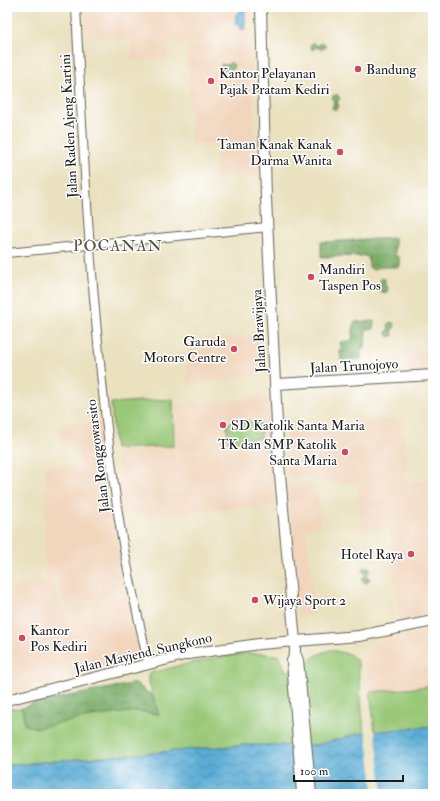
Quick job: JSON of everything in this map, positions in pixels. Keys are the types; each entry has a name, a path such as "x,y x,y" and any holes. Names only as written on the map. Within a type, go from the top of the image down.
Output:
{"main road":[{"name":"Jalan Brawijaya","path":"262,7 268,227 282,514 295,642 295,653 292,661 296,671 311,794"},
{"name":"Jalan Trunojoyo","path":"276,384 433,375"},
{"name":"Jalan Mayjend. Sungkono","path":"8,700 188,654 359,636 433,621"},
{"name":"Jalan Brawijaya","path":"296,671 302,794"}],"street":[{"name":"Jalan Raden Ajeng Kartini","path":"76,7 89,244"},
{"path":"7,253 268,227"},
{"name":"Jalan Ronggowarsito","path":"89,244 102,384 118,515 148,663"}],"shaded area":[{"path":"85,7 167,7 167,59 131,61 131,39 86,38"},
{"path":"168,7 248,7 249,41 168,44"},
{"path":"251,44 255,141 191,144 187,46"},
{"path":"258,143 259,176 216,178 215,145"},
{"path":"262,336 263,376 187,383 187,339"},
{"path":"404,350 433,351 433,372 405,375"},
{"name":"SD Katolik Santa Maria","path":"268,397 272,445 177,451 175,405"},
{"name":"TK dan SMP Katolik Santa Maria","path":"403,419 406,482 433,481 433,522 361,530 358,484 312,483 312,477 288,477 284,427"},
{"path":"100,422 104,491 127,592 65,606 57,577 46,578 44,541 47,500 45,468 80,465 77,443 61,442 60,424"},
{"path":"272,447 275,506 122,516 117,451 173,448 174,453"},
{"path":"288,484 316,485 321,526 306,528 315,615 299,616"},
{"path":"433,523 433,615 399,619 390,528"},
{"path":"53,580 62,609 130,594 144,657 14,694 7,691 7,588"},
{"path":"433,629 433,685 370,692 365,661 367,655 373,647 384,640"}],"green space":[{"path":"313,42 317,46 323,42 325,44 325,48 320,49 317,47 312,50 310,45"},
{"path":"231,62 234,65 233,69 227,68 224,71 220,70 221,64 227,65"},
{"path":"338,95 340,99 337,102 339,107 336,110 332,108 334,102 332,97"},
{"path":"395,238 395,255 399,257 399,267 378,267 373,270 369,267 368,256 321,257 321,242"},
{"path":"381,278 385,279 385,285 388,288 387,292 385,293 380,291 382,286 379,284"},
{"path":"374,321 374,329 366,329 365,348 361,348 361,359 341,360 340,351 342,351 340,342 352,340 354,322"},
{"path":"390,322 394,323 395,327 392,330 393,336 389,337 386,332 389,330 388,325"},
{"path":"173,399 174,446 115,449 111,403"},
{"path":"260,421 261,438 228,441 227,423"},
{"path":"365,567 369,567 370,571 366,574 370,579 367,583 363,582 362,579 366,575 362,570"},
{"path":"331,650 349,654 356,659 358,664 364,733 317,745 244,745 7,765 7,709 22,708 25,724 137,711 158,714 149,683 149,673 214,658 249,654 279,656 286,671 304,670 311,659"},
{"path":"136,683 152,695 159,714 137,711 90,717 37,728 25,725 22,708 33,703"},
{"path":"433,685 433,726 375,732 370,692"}],"water":[{"path":"241,9 245,9 245,29 242,30 235,23 236,15"},
{"path":"433,726 433,794 7,794 7,765 244,745 317,745 360,733"}],"pier":[{"path":"366,730 375,730 383,794 374,794"}],"place":[{"name":"Bandung","path":"358,69"},
{"name":"Kantor Pelayanan Pajak Pratam Kediri","path":"211,81"},
{"name":"Taman Kanak Kanak Darma Wanita","path":"340,152"},
{"name":"Mandiri Taspen Pos","path":"311,277"},
{"name":"Garuda Motors Centre","path":"234,349"},
{"name":"SD Katolik Santa Maria","path":"223,425"},
{"name":"TK dan SMP Katolik Santa Maria","path":"345,452"},
{"name":"Hotel Raya","path":"411,554"},
{"name":"Wijaya Sport 2","path":"255,600"},
{"name":"Kantor Pos Kediri","path":"22,638"}],"district":[{"name":"POCANAN","path":"118,246"}]}
